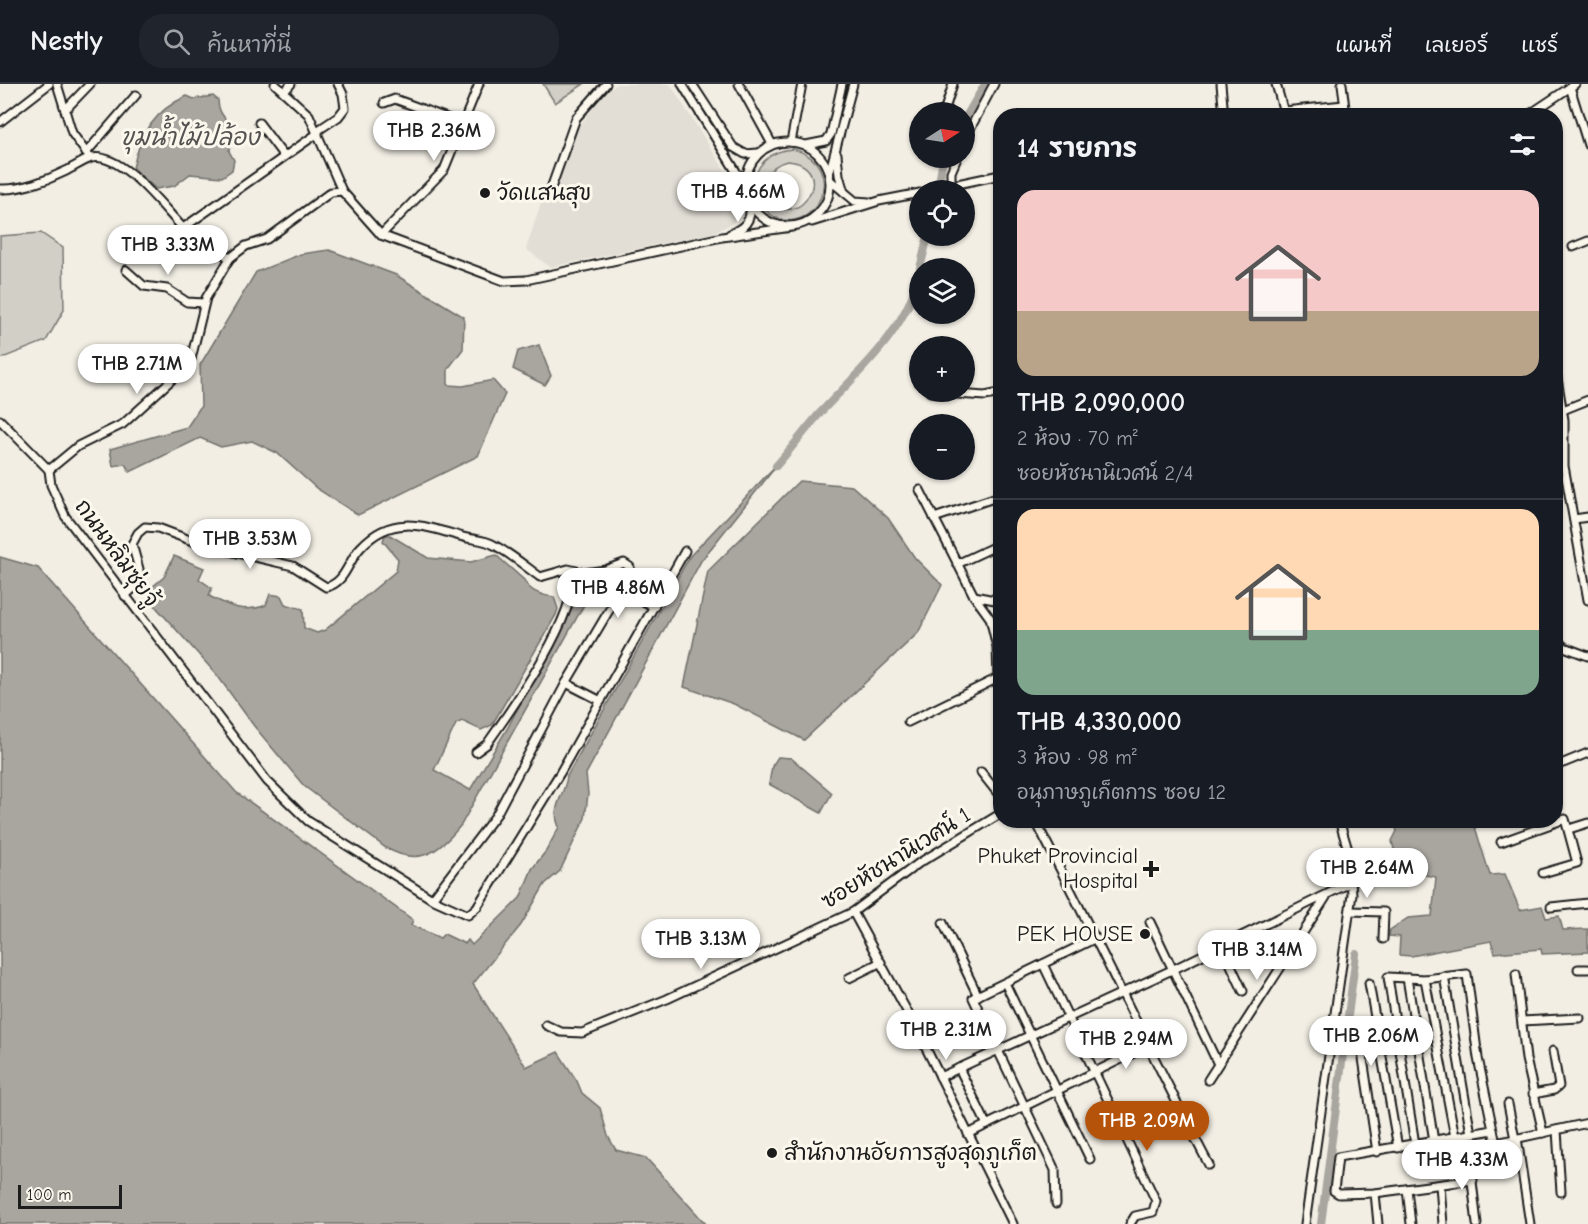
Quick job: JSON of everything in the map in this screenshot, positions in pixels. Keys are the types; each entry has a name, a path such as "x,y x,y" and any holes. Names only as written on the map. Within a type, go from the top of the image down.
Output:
{"street":[{"path":"0,122 49,84"},
{"path":"57,84 72,133 88,156 108,159 121,167 171,211 183,228 230,258"},
{"path":"65,110 90,84"},
{"path":"275,84 309,115 342,191 381,235 504,281 526,280 722,237 792,227 879,201 909,195"},
{"path":"284,92 291,84"},
{"path":"183,228 338,117 345,108 343,94 338,84"},
{"path":"381,235 444,170 479,84"},
{"path":"550,191 576,118 606,84"},
{"path":"722,237 746,225 751,211 746,188 683,86 693,84 733,147 745,154 758,153 772,144 791,142 806,145 826,141 831,134 842,84"},
{"path":"739,84 772,144"},
{"path":"791,142 802,84"},
{"path":"804,224 815,218 826,204 837,145 853,84"},
{"path":"947,102 953,84"},
{"path":"975,119 994,84"},
{"path":"1221,84 1223,108"},
{"path":"1276,84 1283,108"},
{"path":"1342,84 1345,108"},
{"path":"1539,108 1572,85 1588,145"},
{"path":"0,189 35,183 64,172 88,156 136,95"},
{"path":"384,103 395,99 463,124"},
{"path":"1322,108 1344,105"},
{"path":"259,123 284,156"},
{"path":"806,145 817,153 830,177 845,195 855,201 879,201"},
{"path":"837,145 839,175 845,195"},
{"path":"746,188 747,174 758,153"},
{"path":"975,180 993,177"},
{"path":"0,420 49,470 78,446 123,424 190,363 204,303 230,258 246,246 267,239 332,192 342,191"},
{"path":"749,202 757,214 767,222 792,227"},
{"path":"1573,247 1588,241"},
{"path":"126,270 144,286 167,289 186,302 204,303"},
{"path":"975,395 993,394"},
{"path":"1588,400 1563,410 1564,466 1588,600"},
{"name":"ถนนหลิมซุ่ยจู้","path":"49,470 51,485 65,516 267,782 308,822 432,899 468,915 477,907 508,858 601,701"},
{"path":"920,490 957,564 974,596 990,618 993,628"},
{"path":"934,518 993,498"},
{"path":"1574,519 1588,517"},
{"path":"125,596 135,589 139,579 133,540 141,529 150,527 250,558 293,566 326,587 337,583 358,550 368,540 391,526 402,523 421,524 470,539 484,540 540,577 568,569 574,572 606,570 624,563 630,567 630,575 566,682 496,815 432,899"},
{"path":"957,564 993,547"},
{"path":"566,682 601,701 685,551"},
{"path":"476,752 487,744 540,661 571,600 574,572"},
{"path":"621,589 654,607"},
{"path":"974,596 993,600"},
{"path":"1563,645 1588,656"},
{"path":"908,722 993,681"},
{"path":"1563,763 1588,753"},
{"path":"981,772 993,787"},
{"name":"ซอยหัชนานิเวศน์ 1","path":"546,1025 572,1034 610,1024 853,912 919,863 993,818"},
{"path":"1543,873 1577,863 1569,830 1565,819 1563,820"},
{"path":"1569,830 1588,823"},
{"path":"1039,828 1096,938 1146,1047 1209,1165"},
{"path":"1305,1224 1350,911 1352,882 1349,853 1341,828"},
{"path":"1501,842 1540,828"},
{"path":"940,1077 1174,969 1352,882"},
{"path":"1208,1080 1328,895"},
{"path":"1551,907 1588,903"},
{"path":"1350,911 1384,912 1383,939"},
{"path":"853,912 940,1077 1012,1224"},
{"path":"943,922 998,1050 1055,1170 1056,1204"},
{"path":"1150,922 1218,1064"},
{"path":"976,997 1096,938"},
{"path":"1222,946 1243,991"},
{"path":"849,978 881,962"},
{"path":"1043,964 1156,1201 1153,1212 1136,1216 1130,1224"},
{"path":"1578,969 1588,969"},
{"path":"1415,1144 1388,977 1425,979 1467,974 1478,1058 1496,1143 1588,1123"},
{"path":"1516,974 1533,1094 1543,1133"},
{"path":"1444,976 1471,1134"},
{"path":"1407,978 1434,1141"},
{"path":"1425,979 1455,1137"},
{"path":"1005,982 1090,1160"},
{"path":"1369,983 1398,1148"},
{"path":"1522,1021 1580,1018"},
{"path":"1358,1025 1377,1152"},
{"path":"1334,1030 1360,1036 1378,1033"},
{"path":"968,1134 1057,1088 1146,1047"},
{"path":"1533,1094 1554,1090 1559,1086 1553,1051"},
{"path":"959,1068 987,1125"},
{"path":"1508,1104 1530,1224"},
{"path":"1473,1180 1375,1193 1339,1194 1334,1191 1338,1156 1377,1152 1493,1130"},
{"path":"1557,1130 1561,1192"},
{"path":"1469,1156 1477,1224"},
{"path":"1440,1185 1443,1224"},
{"path":"1407,1189 1411,1224"},
{"path":"1375,1193 1378,1224"}],"shaded area":[{"path":"543,84 584,84 555,103"},
{"path":"617,84 670,84 731,180 738,204 733,223 713,233 550,267 526,249 543,196 563,162 574,133 604,94"},
{"path":"793,149 811,158 821,170 823,185 820,199 812,211 800,218 786,220 770,214 762,206 755,191 756,174 759,167 770,156","holes":["787,161 803,165 811,174 812,184 809,195 802,204 792,209 782,208 767,193 768,176 776,166"]},
{"path":"41,233 63,248 64,310 46,341 0,359 0,236"}],"water":[{"name":"ขุมน้ำไม้ปล้อง","path":"187,96 194,99 213,96 218,100 220,110 234,135 229,151 234,160 232,170 222,177 190,174 174,186 156,189 133,168 140,144 158,116 166,108"},
{"path":"329,250 396,275 464,317 463,349 448,369 448,385 463,386 493,380 505,394 478,456 358,515 316,488 277,453 252,441 221,447 200,438 130,472 125,464 113,466 110,449 187,427 201,406 200,365 256,272 301,254"},
{"path":"539,345 551,376 545,385 513,369 518,351"},
{"path":"781,460 701,561 586,774 588,794 585,818 560,871 545,884 521,925 473,984 526,1067 558,1052 582,1093 600,1108 608,1136 616,1150 646,1158 706,1224 0,1224 0,557 38,568 236,792 413,920 411,925 440,938 444,934 465,944 468,940 472,945 520,898 532,869 546,851 559,827 556,813 567,776 690,556"},
{"path":"799,481 852,486 888,518 915,558 942,585 918,633 804,740 734,704 684,687 708,571"},
{"path":"385,535 390,535 428,558 471,562 496,555 533,590 554,597 558,609 492,725 481,730 462,721 456,724 434,770 470,790 507,729 580,589 590,594 461,825 437,849 419,856 398,854 386,848 304,786 254,726 217,675 156,607 150,593 151,588 164,577 174,556 204,568 199,579 212,588 209,596 230,606 251,609 266,605 270,594 281,596 285,604 303,609 304,628 317,633 325,630 396,571 398,559 383,541"},
{"path":"778,757 791,758 832,793 821,813 769,784 772,766"},
{"path":"1396,828 1475,828 1490,875 1505,874 1520,910 1542,906 1546,918 1559,916 1563,930 1588,929 1588,952 1542,954 1541,949 1495,953 1491,941 1411,956 1399,955 1400,937 1389,936 1390,930 1408,918 1432,916 1436,877 1399,870 1392,841 1397,831"}],"waterway":[{"path":"974,102 985,84"},
{"path":"940,180 941,168"},
{"path":"922,258 926,246"},
{"path":"776,466 820,413 880,349 893,332 909,302"},
{"path":"1321,1224 1356,954"}],"place":[{"name":"วัดแสนสุข","path":"485,193"},
{"name":"Phuket Provincial Hospital","path":"1151,869"},
{"name":"PEK HOUSE","path":"1145,934"},
{"name":"สำนักงานอัยการสูงสุดภูเก็ต","path":"772,1153"}]}
